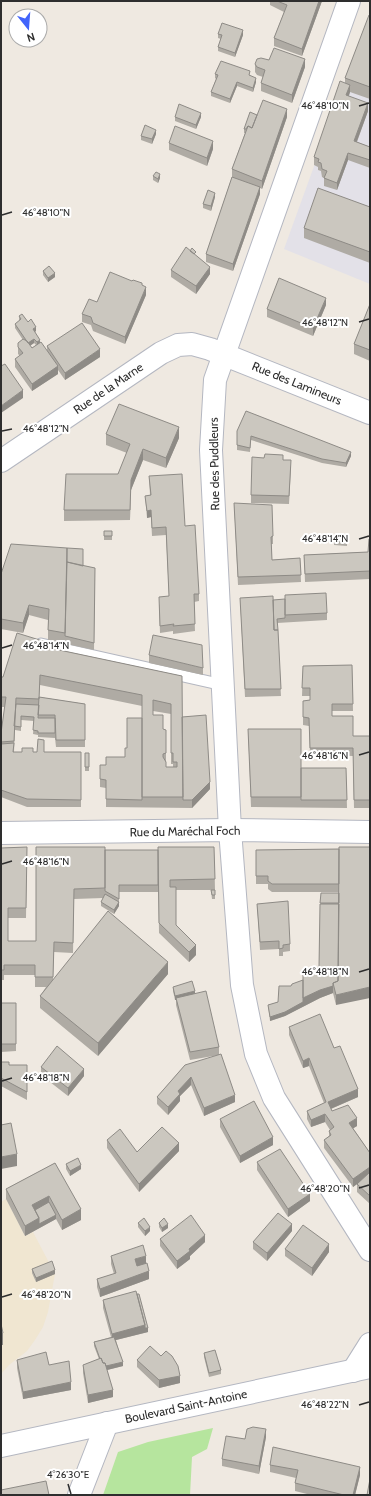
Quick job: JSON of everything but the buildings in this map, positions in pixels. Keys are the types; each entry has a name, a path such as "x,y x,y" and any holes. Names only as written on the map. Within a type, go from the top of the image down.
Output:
{"street":[{"name":"Rue des Puddleurs","path":"349,1 215,380 211,450 230,830 242,985 256,1054 274,1098 370,1250"},
{"name":"Rue de la Marne","path":"1,461 161,353 178,345 192,344 224,353"},
{"name":"Rue des Lamineurs","path":"224,353 370,413"},
{"path":"1,823 23,834"},
{"name":"Rue du Maréchal Foch","path":"1,833 23,834 230,830 370,832"},
{"path":"362,1369 370,1344"},
{"name":"Boulevard Saint-Antoine","path":"1,1446 362,1369"},
{"path":"79,1495 107,1423"}],"lane":[{"path":"41,644 223,685"}],"shaded area":[{"path":"370,12 370,284 284,249"},
{"path":"6,1199 25,1236 33,1232 55,1274 48,1312 43,1327 27,1351 9,1365 1,1374 1,1202"}],"green space":[{"path":"213,1428 207,1449 192,1457 190,1495 103,1495 118,1452 148,1442"}]}
